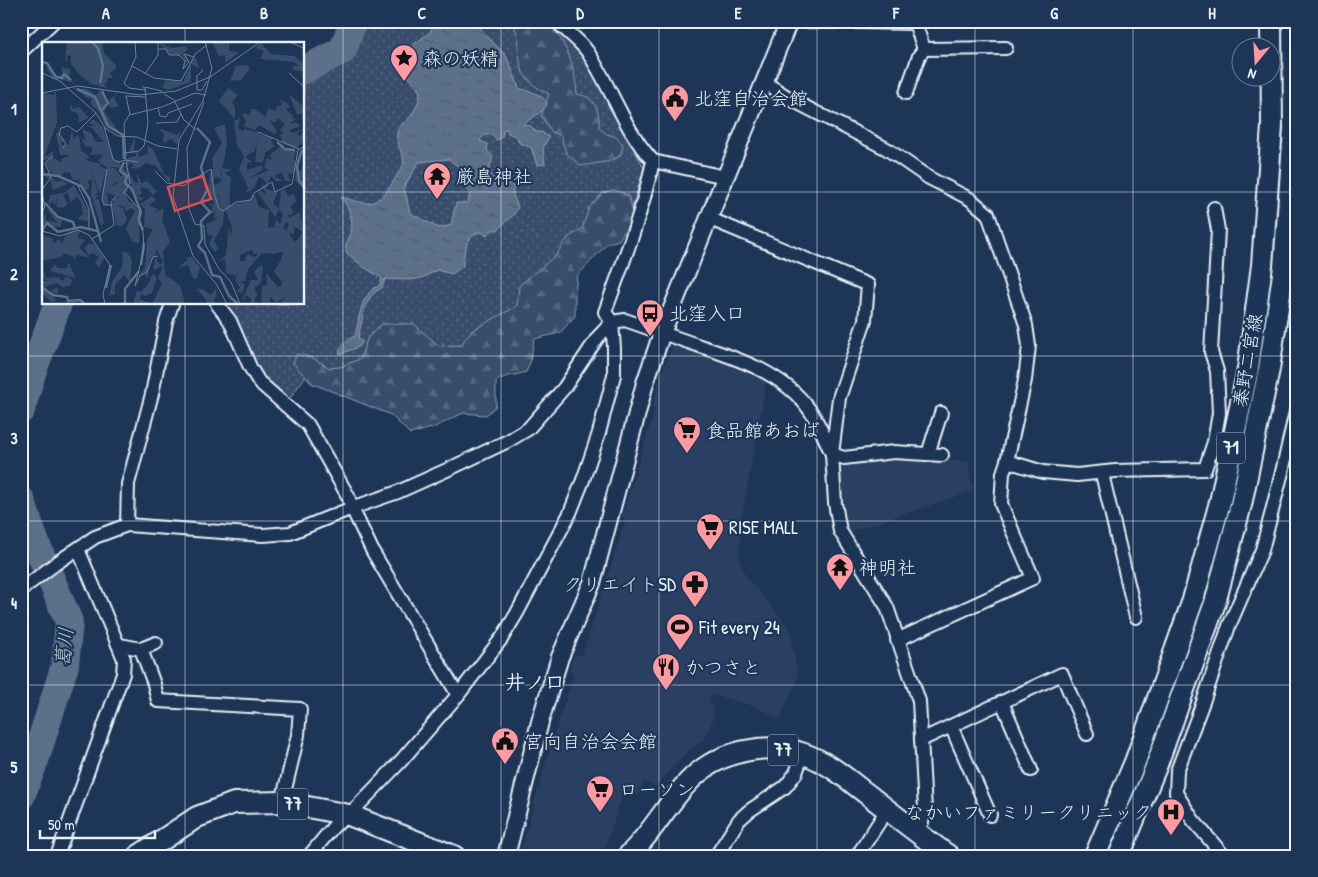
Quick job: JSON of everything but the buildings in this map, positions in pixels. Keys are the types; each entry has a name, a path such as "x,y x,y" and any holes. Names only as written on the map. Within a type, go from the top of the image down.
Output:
{"main road":[{"name":"秦野二宮線","path":"1095,856 1134,762 1193,600 1220,502 1248,368 1262,265 1272,126 1271,21"},
{"name":"秦野二宮線","path":"1119,856 1156,767 1215,603 1242,505 1270,369 1284,267 1294,129 1293,21"},
{"name":"77","path":"628,856 642,842 688,782 712,763 746,751 780,750 803,753 830,766 916,833 949,856"},
{"name":"77","path":"138,856 197,817 234,803 282,802 349,815 454,856"}],"street":[{"path":"21,52 54,21"},
{"path":"556,21 586,50 633,133 653,161 724,177"},
{"path":"506,856 541,718 560,658 592,583 646,383 662,333 789,21"},
{"path":"800,21 915,23 924,49"},
{"path":"924,49 1006,48"},
{"path":"906,93 919,56 924,49"},
{"path":"764,82 792,100 887,149 929,178 970,200 988,214 1024,318 1028,346 1025,380 1003,473 1001,504 1032,578 897,640"},
{"path":"309,856 334,826 349,815 400,762 458,695 502,638 573,504 599,434 614,375 612,322 605,312 632,234 653,161"},
{"path":"1007,461 1043,472 1078,475 1102,474 1115,471 1205,469 1214,442 1218,413 1218,371 1211,352 1218,230 1214,208"},
{"path":"708,218 868,285 865,320 839,398 832,454 835,503 840,531 886,607 919,701 925,810 922,822 916,833"},
{"path":"127,525 128,484 152,394 166,322 172,305"},
{"path":"218,305 230,321 250,367 259,382 308,425 348,496 372,552 458,695"},
{"path":"21,590 94,537 127,525 263,535 290,533 398,492 508,442 528,429 564,388 598,337 612,322 625,320 732,356 764,370 791,388 810,410 832,454 844,458 894,452 942,454"},
{"path":"1224,856 1193,820 1176,794 1177,771 1229,626 1262,550 1297,407"},
{"path":"928,454 941,413"},
{"path":"1102,474 1136,617"},
{"path":"57,856 123,674 124,659 120,646 78,549"},
{"path":"120,646 141,649 156,643"},
{"path":"141,649 158,701 300,709 298,735 282,802"},
{"path":"921,740 1062,674 1087,734"},
{"path":"1002,702 1031,770"},
{"path":"950,726 990,815"},
{"path":"716,856 739,820 749,811 785,788 796,773 803,753"},
{"path":"857,856 888,810"}],"shaded area":[{"path":"675,340 762,373 766,384 742,515 739,558 745,575 790,629 798,677 780,719 748,704 711,695 709,700 713,708 714,718 702,741 688,751 656,786 644,782 639,795 624,790 606,846 586,856 525,856 521,850 548,754 574,674 569,672 575,654 582,656 626,519 622,517 655,409 652,408 663,370"},
{"path":"910,458 968,462 973,491 849,532 841,494 839,468 843,463"}],"green space":[{"path":"362,21 551,21 579,49 590,66 644,168 627,223 595,246 526,335 305,377 288,401 260,379 223,305 305,305 305,80 323,71 340,58 358,31"},
{"path":"512,21 549,21 569,55 577,94 589,98 594,104 599,116 599,128 607,134 617,137 623,146 620,156 610,161 581,166 566,153 561,136 552,132 541,116 549,94 535,86 522,70 517,33"},
{"path":"21,81 28,110 21,137"},
{"path":"21,157 31,183 21,199"},
{"path":"614,190 628,195 634,215 619,240 608,243 577,276 575,316 560,333 534,339 530,363 526,372 496,381 496,406 486,415 463,413 435,427 410,434 391,415 311,383 293,363 297,354 313,358 329,368 340,367 360,359 368,337 382,324 414,324 439,346 461,345 471,331 517,306 519,286 556,255 569,237 582,229 589,208 603,193"}],"water":[{"path":"436,21 478,21 485,35 505,55 519,88 539,95 547,104 543,110 523,125 531,126 536,132 541,132 549,137 543,148 545,164 537,165 531,147 519,143 517,137 508,133 507,129 503,130 502,137 497,140 493,135 483,136 480,141 488,144 487,150 493,157 488,172 493,176 498,174 501,183 508,182 513,186 513,195 518,207 516,211 498,230 492,230 486,236 482,232 473,236 465,250 463,266 452,274 437,270 422,278 409,280 385,279 382,288 367,303 358,338 362,341 360,346 341,354 339,353 343,344 355,336 362,307 368,294 380,285 382,278 362,266 347,253 346,245 351,233 352,223 348,209 341,197 358,202 374,202 389,188 404,164 397,141 398,131 400,126 407,121 414,111 420,92 406,73 404,56 408,49 430,32","holes":["449,159 468,175 465,187 470,195 468,203 456,203 451,225 439,228 410,213 404,187 419,162"]}],"waterway":[{"name":"葛川","path":"305,69 343,50 353,21"},
{"name":"葛川","path":"21,410 32,373 58,305"},
{"name":"葛川","path":"21,500 35,541 69,622 65,665 35,760 21,796"}],"place":[{"name":"森の妖精","path":"404,82"},
{"name":"北窪自治会館","path":"675,122"},
{"name":"厳島神社","path":"437,200"},
{"name":"北窪入口","path":"650,337"},
{"name":"食品館あおば","path":"687,454"},
{"name":"RISE MALL","path":"710,551"},
{"name":"神明社","path":"840,591"},
{"name":"クリエイトSD","path":"695,608"},
{"name":"Fit every 24","path":"680,651"},
{"name":"かつさと","path":"666,691"},
{"name":"宮向自治会会館","path":"505,765"},
{"name":"ローソン","path":"600,813"},
{"name":"なかいファミリークリニック","path":"1171,836"}],"district":[{"name":"井ノ口","path":"535,682"}]}
